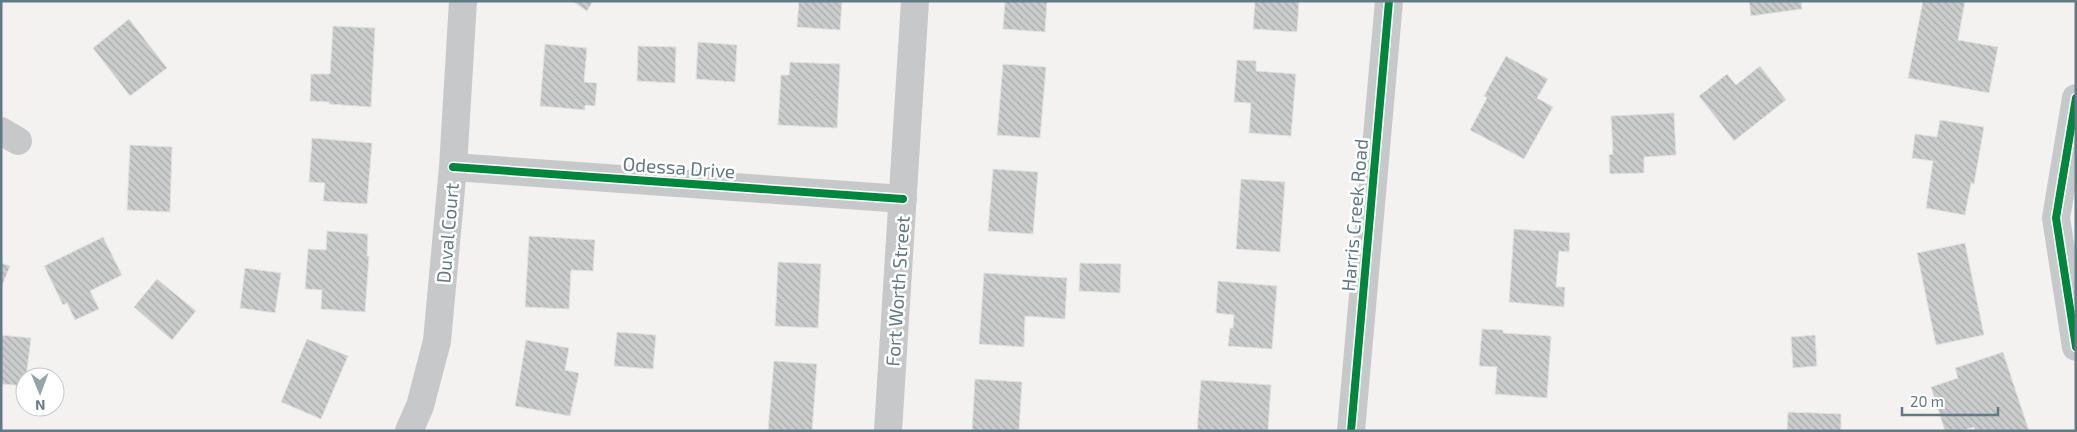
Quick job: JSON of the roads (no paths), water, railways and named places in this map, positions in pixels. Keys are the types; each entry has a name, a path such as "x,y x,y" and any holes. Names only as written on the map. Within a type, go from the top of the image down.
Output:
{"street":[{"name":"Duval Court","path":"410,431 420,406 437,341 453,167 463,1"},
{"name":"Fort Worth Street","path":"888,431 914,1"},
{"name":"Harris Creek Road","path":"1351,431 1389,1"},
{"path":"2076,98 2056,218 2076,347"},
{"name":"Odessa Drive","path":"453,167 903,199"}]}
